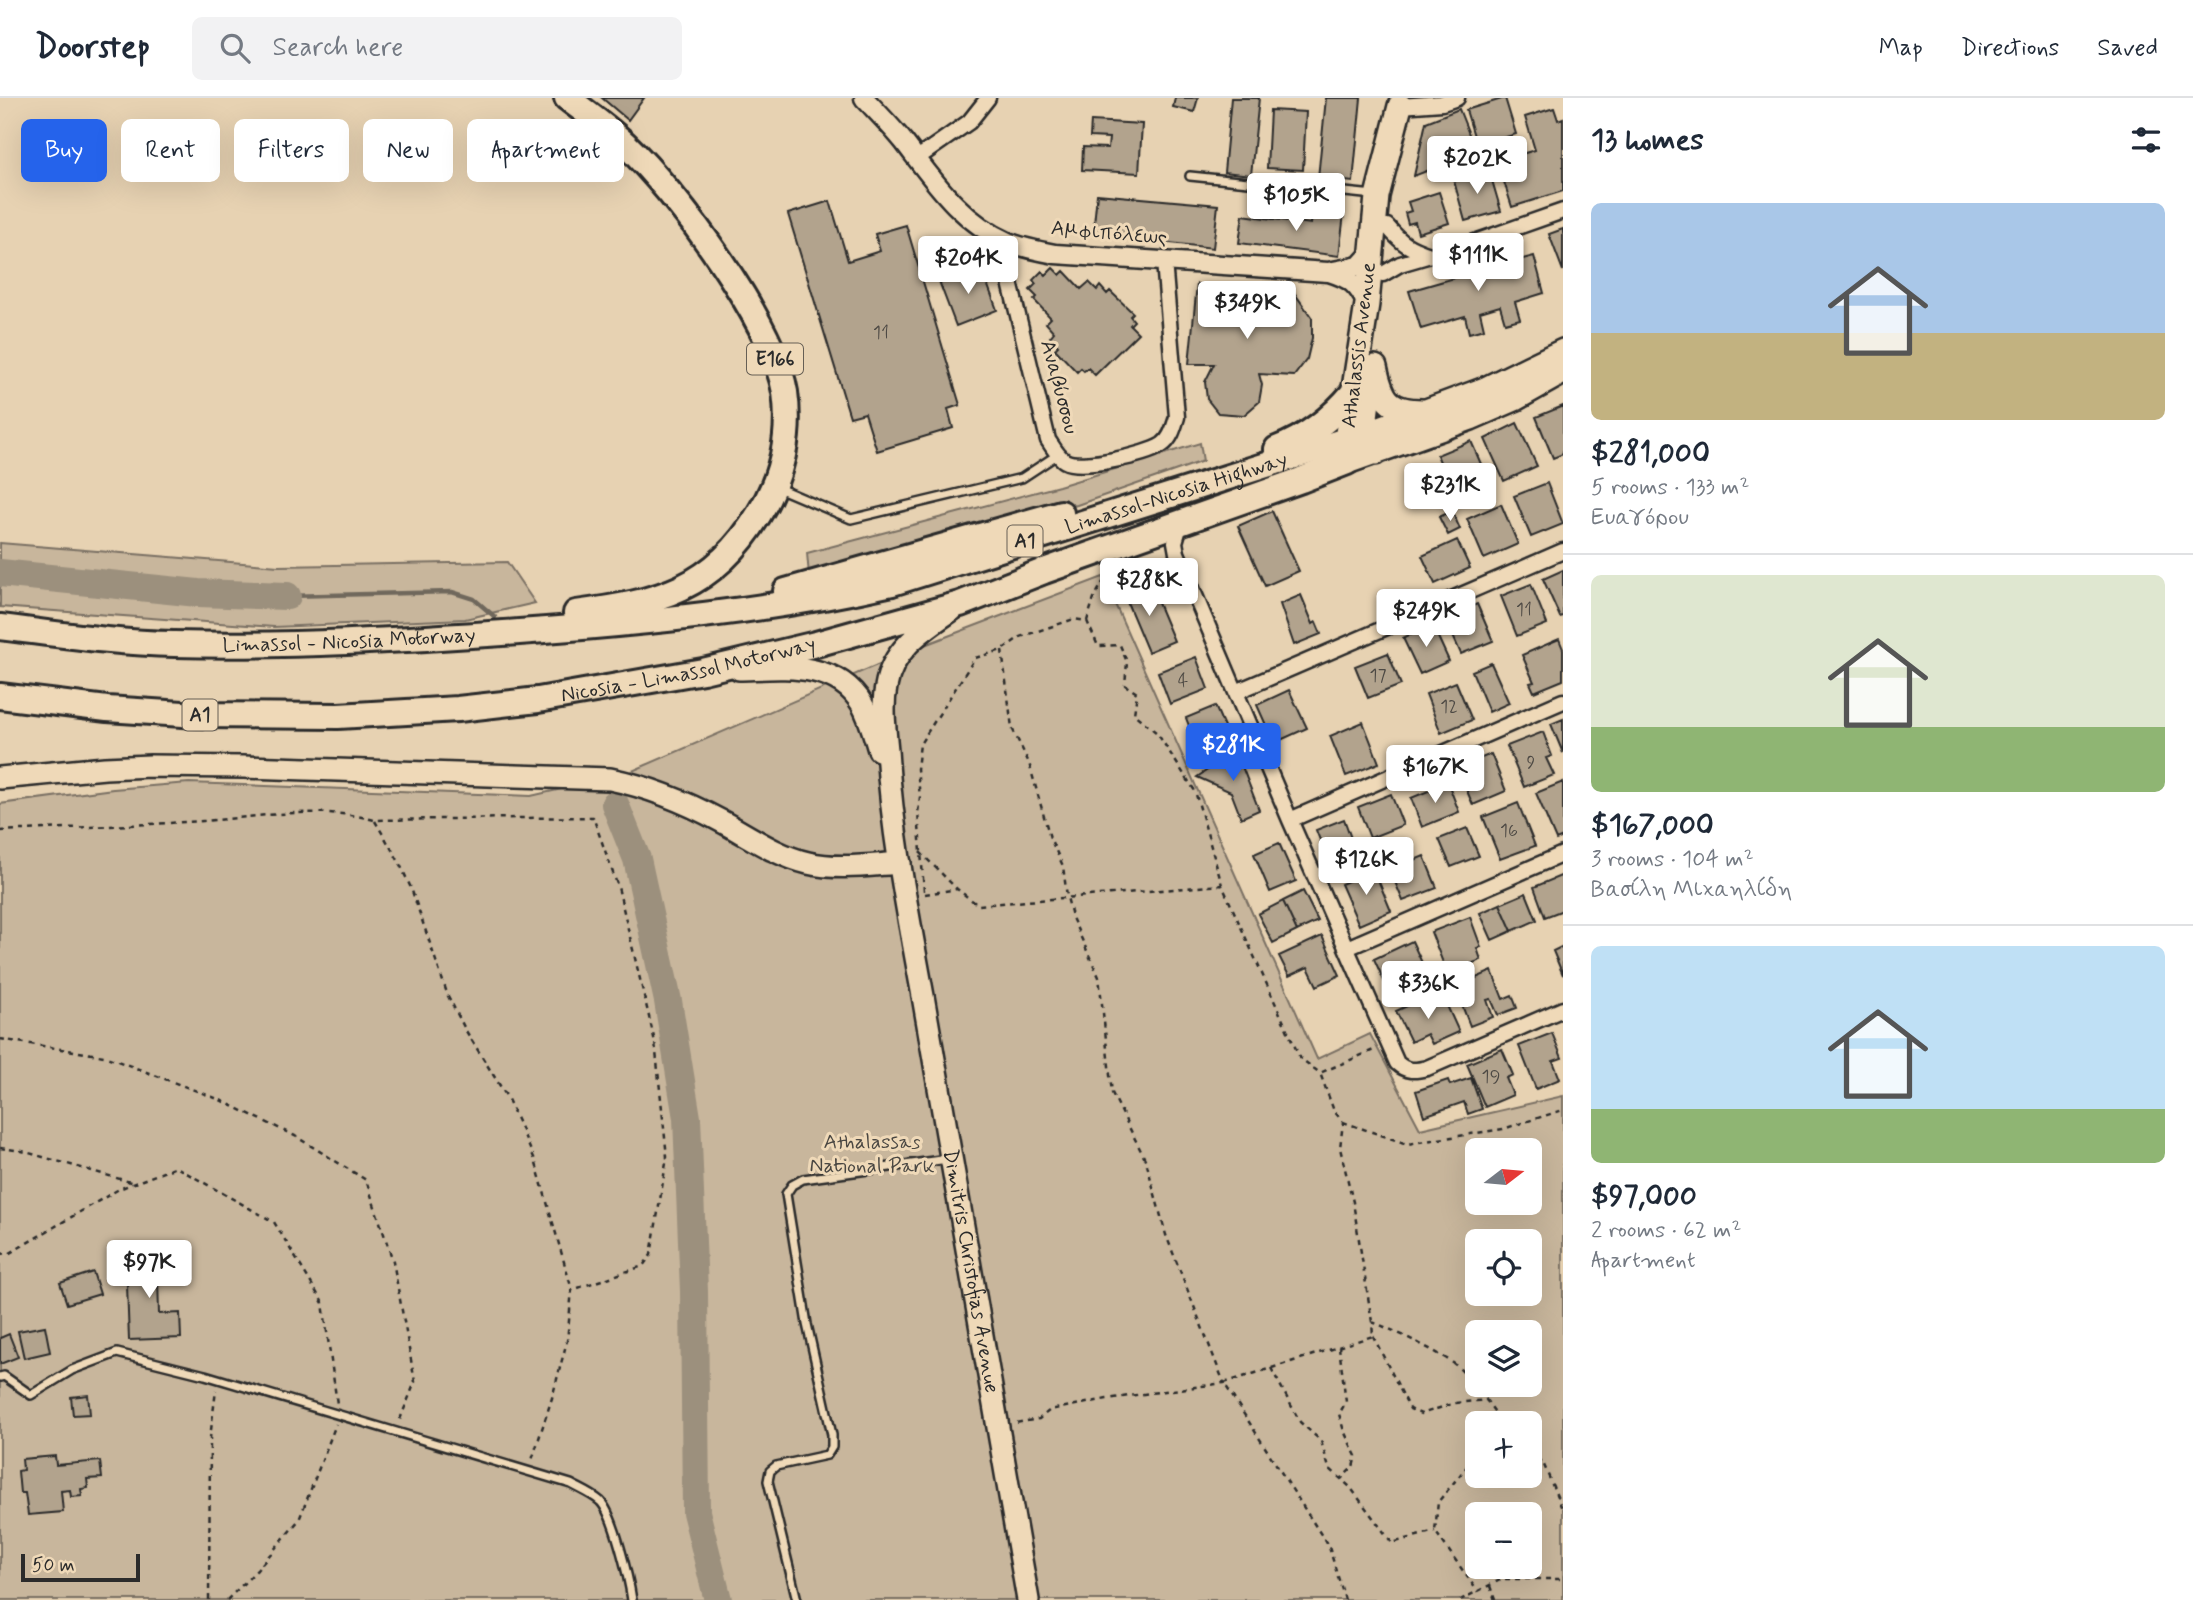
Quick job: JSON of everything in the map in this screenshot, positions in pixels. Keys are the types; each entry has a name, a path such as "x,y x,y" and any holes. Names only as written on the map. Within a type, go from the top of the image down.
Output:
{"highway":[{"name":"E166","path":"359,644 619,607 647,602 679,590 701,578 737,545 751,528 779,475 787,419 785,392 778,366 753,314 724,267 678,204 626,145 568,98"},
{"path":"698,616 1223,467 1306,436 1323,424 1353,393"},
{"name":"Nicosia - Limassol Motorway","path":"0,696 107,709 198,715 338,716 458,709 538,700 704,671 816,644 960,604 1044,571 1301,480 1359,446"},
{"name":"Limassol-Nicosia Highway","path":"698,616 821,599 892,583 1359,446"},
{"name":"Limassol - Nicosia Motorway","path":"0,627 173,644 359,644 637,624 698,616"}],"main road":[{"name":"Athalassis Avenue","path":"1359,446 1353,393 1367,304 1377,196 1401,102"},
{"name":"Athalassis Avenue","path":"1359,446 1366,417 1401,102"},
{"name":"A1","path":"1359,446 1425,411 1485,389 1563,351"},
{"path":"1373,356 1378,380 1386,399 1398,410 1425,411"},
{"name":"A1","path":"1359,446 1471,418 1516,399 1563,372"},
{"name":"Dimitris Christofias Avenue","path":"960,604 917,634 899,653 890,670 884,709 888,778 900,863 915,896 951,1158 1028,1600"},
{"name":"Dimitris Christofias Avenue","path":"704,671 803,668 835,677 851,689 861,703 888,778"},
{"path":"0,778 105,768 163,766 610,779 639,785 665,795 718,819 790,858 824,866 900,863"},
{"path":"0,784 29,777"},
{"path":"847,865 887,845 896,833"}],"street":[{"name":"Αμφιπόλεως","path":"864,98 903,141 939,190 960,211 1007,242 1055,254 1328,272 1359,266 1370,254"},
{"path":"916,159 969,122 988,98"},
{"path":"1401,102 1442,103 1457,98"},
{"path":"1383,274 1399,264 1563,211"},
{"path":"1387,226 1400,242 1430,255"},
{"name":"Αναβύσσου","path":"1007,242 1008,274 1048,440 1066,462 1084,466 1161,445 1170,436 1177,416 1164,261"},
{"name":"Αμφιπόλεως","path":"1328,272 1359,287 1367,304"},
{"path":"1181,522 1175,542 1177,554 1397,1063 1402,1068 1413,1071 1427,1068 1563,1009"},
{"path":"1236,692 1563,551"},
{"path":"1290,820 1563,701"},
{"path":"1348,948 1563,854"}],"lane":[{"path":"1190,176 1377,196"},
{"path":"774,486 851,519 1022,478 1058,454"},
{"path":"797,1600 768,1481 770,1471 776,1466 827,1455 832,1447 832,1435 807,1324 786,1194 792,1185 803,1180 951,1158"},
{"path":"0,1377 4,1376 31,1395 72,1370 117,1353 218,1379 528,1469 571,1484 602,1503 628,1572 632,1600"}],"path":[{"path":"1113,561 1109,574 1094,598 1087,621 1098,646 1120,645 1128,662 1125,685 1137,693 1134,714 1157,733 1195,791 1222,885 1300,1058 1320,1073 1334,1111 1343,1122 1407,1144 1503,1129 1563,1110"},
{"path":"957,889 915,896 920,852 917,769 920,744 975,658 1002,650 1020,637 1074,619 1087,621"},
{"path":"1002,650 1012,728 1029,763 1050,838 1063,866 1073,920 1099,977 1112,1093 1146,1160 1167,1235 1224,1382 1329,1547 1345,1600"},
{"path":"0,831 315,813 350,813 374,820 593,817 618,887 655,1042 667,1157 651,1255 643,1266 572,1290"},
{"path":"374,820 411,888 449,996 466,1031 507,1097 535,1160 572,1290 567,1341 552,1398 528,1469"},
{"path":"896,833 978,905 1222,885"},
{"path":"0,1039 104,1056 218,1099 295,1136 366,1180 393,1261 415,1382 395,1432"},
{"path":"1320,1073 1389,1044"},
{"path":"1343,1122 1340,1148 1353,1202 1373,1336 1410,1409 1421,1414 1455,1403 1487,1400"},
{"path":"0,1148 22,1151 134,1183"},
{"path":"0,1254 10,1253 119,1189 176,1167 274,1222 323,1303 339,1416 299,1520 228,1600"},
{"path":"1372,1322 1386,1326 1457,1366 1494,1411"},
{"path":"998,1425 1039,1419 1050,1410 1107,1399 1224,1382 1373,1336"},
{"path":"1339,1347 1346,1402 1339,1414 1356,1456 1353,1467 1341,1479"},
{"path":"1271,1368 1300,1422 1321,1441 1329,1468 1350,1487 1392,1543 1435,1531"},
{"path":"209,1600 210,1438 218,1379"},
{"path":"1542,1463 1563,1511"},
{"path":"1465,1469 1438,1502 1435,1531 1478,1592"},
{"path":"1460,1600 1502,1579 1563,1578"},
{"path":"1490,1586 1495,1600"}],"green space":[{"path":"1200,443 1203,461 1077,505 809,575 807,553 1059,486"},
{"path":"0,543 278,566 507,562 535,603 465,619 274,627 0,607"},
{"name":"Athalassas National Park","path":"1103,577 1317,1059 1370,1034 1420,1129 1563,1096 1563,1600 0,1600 0,804 113,789 189,783 531,796 623,775 914,649"}],"building":[{"path":"602,98 644,98 628,120"},
{"path":"1175,98 1198,98 1194,112 1173,107"},
{"path":"1231,98 1259,98 1251,175 1224,172"},
{"path":"1326,98 1361,98 1353,182 1318,178"},
{"path":"1505,98 1516,134 1477,146 1466,110"},
{"path":"1554,108 1558,120 1563,118 1563,191 1512,207 1499,166 1509,163 1508,158 1535,150 1525,117"},
{"path":"1459,109 1476,152 1414,176 1426,122"},
{"path":"1270,110 1306,112 1303,170 1267,168"},
{"path":"1091,121 1142,124 1139,173 1082,170 1083,147 1108,148 1109,138 1090,137"},
{"path":"1489,170 1501,211 1465,221 1454,181"},
{"path":"1439,192 1449,223 1418,233 1415,222 1408,224 1405,213 1411,211 1408,202"},
{"path":"1097,194 1218,205 1213,248 1093,234"},
{"path":"830,201 848,261 880,251 875,234 906,225 960,405 948,409 953,428 877,451 865,413 850,417 788,214"},
{"path":"1313,209 1344,213 1339,256 1239,243 1243,215 1311,224"},
{"path":"1563,229 1563,271 1549,234"},
{"path":"1501,251 1504,264 1534,256 1544,293 1515,302 1520,319 1505,323 1500,306 1480,312 1484,329 1469,333 1465,316 1421,329 1409,291 1454,278 1450,265 1465,261 1469,274 1489,268 1485,255"},
{"path":"981,267 997,310 956,326 939,281"},
{"path":"1053,268 1060,275 1064,271 1081,289 1089,282 1097,290 1100,286 1107,294 1110,291 1133,313 1130,316 1134,321 1130,325 1138,333 1095,375 1088,368 1084,371 1081,368 1077,372 1055,349 1058,346 1050,337 1054,332 1046,323 1051,318 1034,300 1037,297 1030,290 1036,284 1033,280 1042,271 1046,275"},
{"path":"1197,284 1293,291 1312,318 1312,338 1307,359 1294,376 1259,374 1262,385 1259,402 1244,415 1218,413 1207,399 1205,382 1214,364 1189,364"},
{"path":"1563,406 1563,454 1553,458 1536,417"},
{"path":"1517,423 1537,466 1504,481 1485,439"},
{"path":"1471,441 1491,487 1457,502 1437,455"},
{"path":"1547,483 1563,524 1531,537 1514,496"},
{"path":"1501,504 1518,544 1484,559 1467,519"},
{"path":"1272,511 1299,571 1265,586 1238,526"},
{"path":"1452,511 1460,529 1448,535 1439,517"},
{"path":"1457,540 1470,568 1435,584 1422,556"},
{"path":"1563,570 1563,616 1560,617 1543,579"},
{"path":"1150,584 1174,641 1148,652 1124,595"},
{"path":"1531,584 1547,624 1517,636 1501,596"},
{"path":"1301,595 1313,624 1316,622 1321,634 1294,645 1280,604"},
{"path":"1477,604 1493,641 1461,654 1445,618"},
{"path":"1432,624 1449,661 1420,674 1403,638"},
{"path":"1559,639 1563,649 1563,680 1534,692 1530,683 1534,682 1522,655"},
{"path":"1388,653 1401,685 1368,698 1355,666"},
{"path":"1196,657 1208,689 1170,704 1158,672"},
{"path":"1491,663 1509,703 1489,712 1472,671"},
{"path":"1456,682 1472,720 1441,733 1426,694"},
{"path":"1289,690 1307,728 1274,743 1257,705"},
{"path":"1215,706 1229,738 1199,751 1186,718"},
{"path":"1563,719 1563,753 1551,724"},
{"path":"1363,722 1379,763 1346,776 1330,736"},
{"path":"1543,732 1552,756 1546,758 1554,775 1524,787 1507,746"},
{"path":"1236,751 1259,810 1241,818 1231,792 1197,777"},
{"path":"1491,754 1506,791 1473,805 1457,768"},
{"path":"1563,782 1563,837 1556,840 1536,793"},
{"path":"1448,783 1459,812 1422,827 1411,798"},
{"path":"1391,794 1403,825 1370,838 1358,807"},
{"path":"1518,803 1535,846 1500,859 1483,817"},
{"path":"1344,819 1356,852 1329,863 1316,830"},
{"path":"1467,828 1479,856 1451,867 1439,839"},
{"path":"1279,843 1296,881 1270,892 1254,854"},
{"path":"1424,856 1437,888 1403,901 1390,870"},
{"path":"1374,870 1391,911 1359,925 1341,884"},
{"path":"1563,875 1563,910 1545,917 1534,887"},
{"path":"1303,891 1318,921 1297,931 1283,901"},
{"path":"1526,893 1537,920 1512,931 1500,904"},
{"path":"1283,901 1297,931 1273,943 1258,914"},
{"path":"1500,904 1512,931 1492,940 1480,913"},
{"path":"1470,917 1481,947 1477,948 1481,960 1447,973 1431,932"},
{"path":"1322,936 1340,975 1317,986 1308,967 1289,976 1279,956"},
{"path":"1412,941 1428,976 1390,994 1374,959"},
{"path":"1563,946 1563,975 1553,951"},
{"path":"1492,971 1503,999 1512,995 1517,1008 1498,1015 1491,999 1487,1000 1493,1017 1470,1026 1455,987"},
{"path":"1444,999 1459,1032 1432,1044 1427,1034 1411,1042 1396,1011 1420,1000 1424,1008"},
{"path":"1552,1033 1562,1058 1553,1061 1560,1079 1536,1089 1519,1046"},
{"path":"1502,1049 1513,1075 1506,1078 1513,1095 1485,1107 1467,1064"},
{"path":"1471,1078 1482,1109 1468,1114 1464,1102 1424,1116 1416,1091 1448,1080 1450,1085"},
{"path":"170,1256 171,1278 158,1278 159,1314 180,1313 181,1338 129,1340 126,1257"},
{"path":"93,1272 100,1294 67,1304 60,1283"},
{"path":"45,1326 50,1352 24,1358 18,1331"},
{"path":"9,1334 18,1357 0,1364 0,1338"},
{"path":"88,1395 90,1414 73,1415 71,1397"},
{"path":"55,1456 56,1465 100,1461 102,1478 87,1479 88,1488 81,1489 82,1496 71,1497 70,1490 61,1491 63,1512 28,1515 25,1493 20,1493 18,1471 23,1470 22,1459"}],"waterway":[{"path":"0,573 198,593 287,596"},
{"path":"287,596 452,592 474,599 495,617"},
{"path":"615,804 637,859 668,1001 687,1118 694,1291 696,1512 718,1600"}]}
